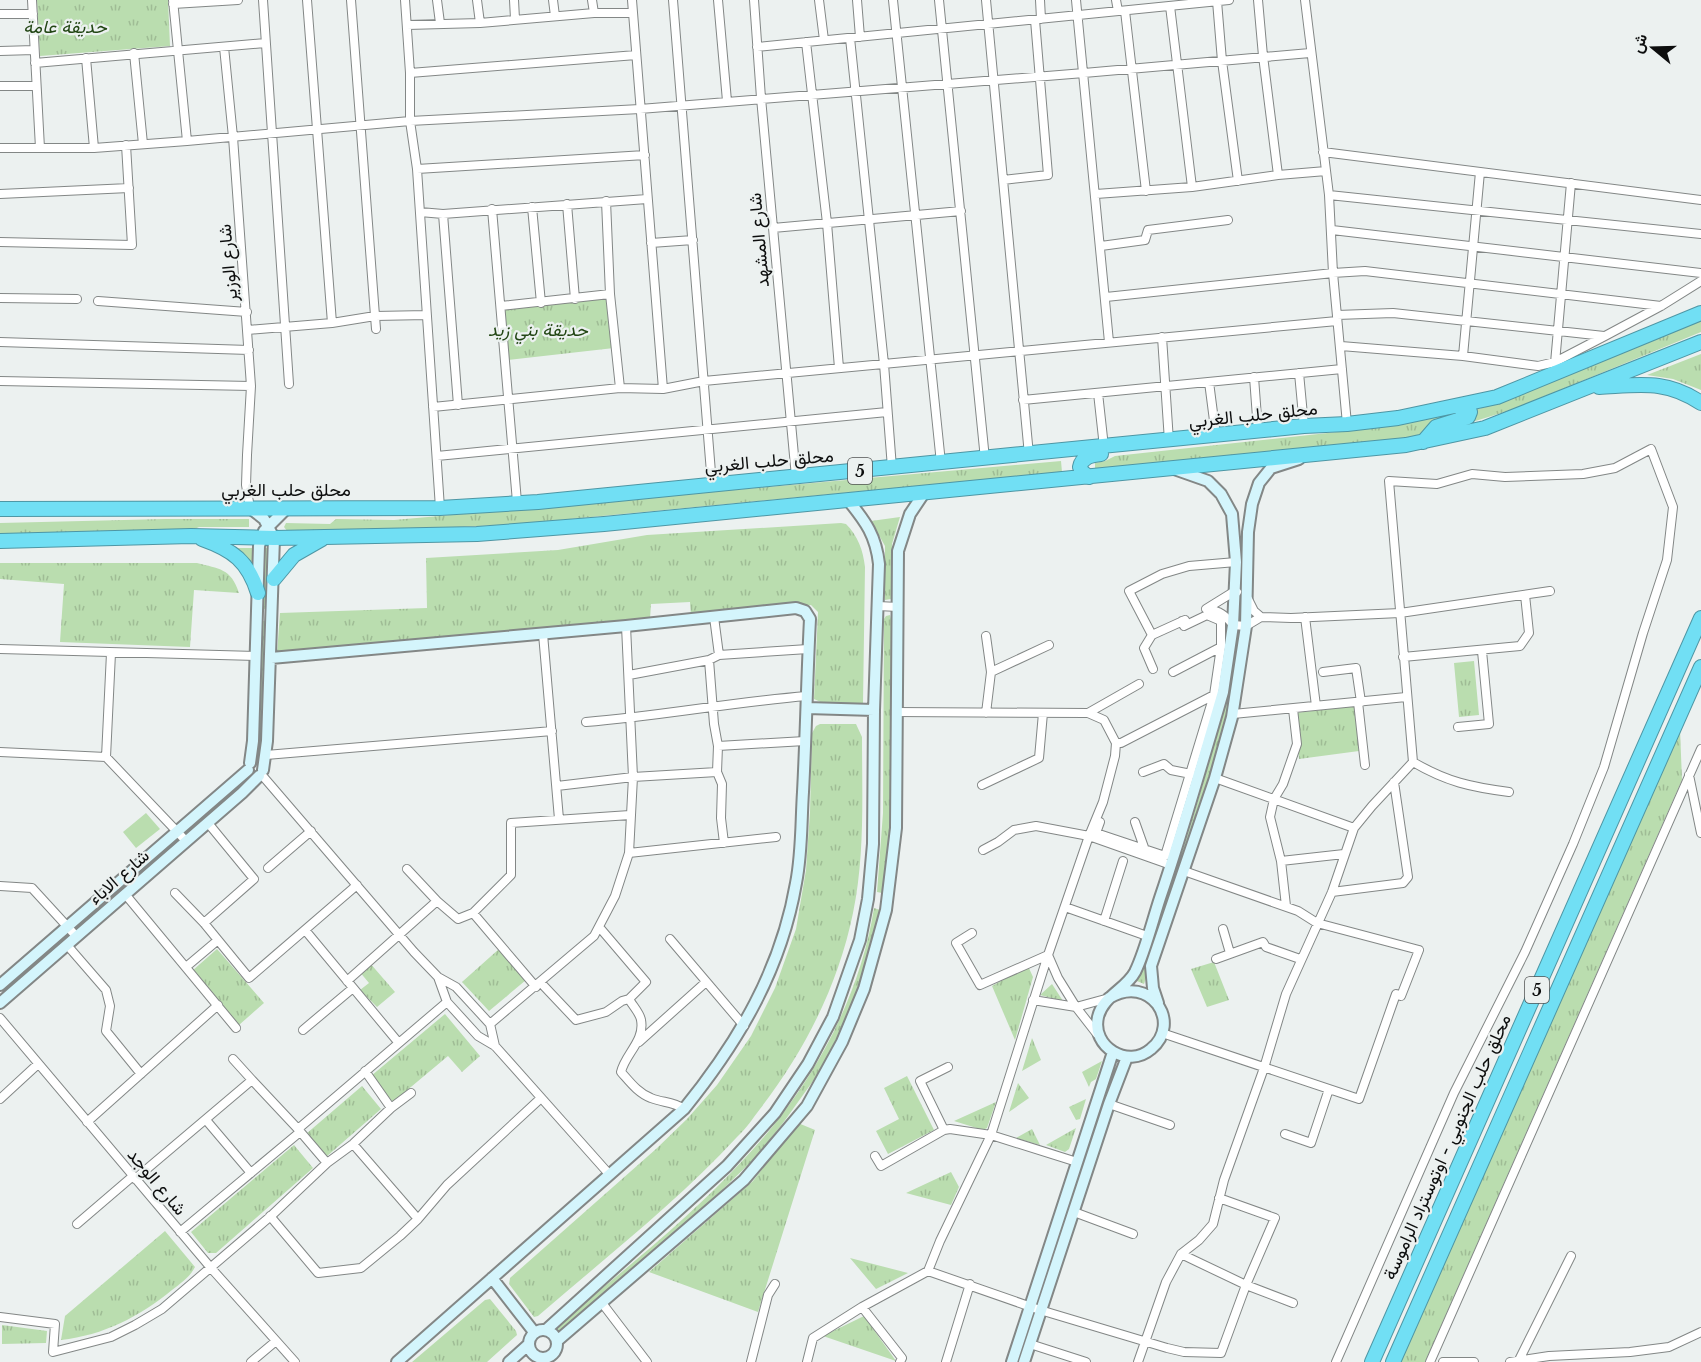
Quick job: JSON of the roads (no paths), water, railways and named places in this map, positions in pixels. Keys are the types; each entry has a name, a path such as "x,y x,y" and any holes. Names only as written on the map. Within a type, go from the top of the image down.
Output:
{"highway":[{"name":"محلق حلب الغربي","path":"0,509 440,508 538,502 1304,426 1347,424 1398,418 1497,397 1701,314"},
{"name":"5","path":"0,541 268,533 330,536 488,533 604,524 1406,445 1485,428 1701,342"},
{"path":"1588,388 1657,384 1686,392 1701,403"},
{"path":"1423,442 1436,427 1467,417 1470,412 1468,407 1458,406"},
{"path":"1089,477 1082,472 1081,462 1090,455 1112,452 1131,444"},
{"path":"191,536 228,550 236,556 250,573 258,593"},
{"path":"274,579 294,555 330,536"},
{"name":"محلق حلب الجنوبي - اوتوستراد الراموسة","path":"1372,1362 1701,618"},
{"name":"محلق حلب الجنوبي - اوتوستراد الراموسة","path":"1393,1362 1699,673"}],"main road":[{"path":"1170,468 1208,481 1221,494 1232,514 1236,562 1240,593 1246,626 1233,714 1215,778 1151,966 1153,988 1163,1017 1162,1033 1159,1041 1145,1054 1127,1057 1113,1052 1101,1040 1097,1030 1097,1018 1101,1007 1134,973 1171,865 1223,692 1240,593 1252,504 1259,483 1272,468 1312,455"},
{"path":"557,1341 744,1180 807,1106 842,1042 864,989 887,902 896,828 898,551 910,514 924,493"},
{"path":"509,1362 528,1345 529,1340 727,1166 775,1113 808,1064 832,1017 860,940 868,899 873,844 874,710 879,564 877,544 862,517 848,500"},
{"path":"250,508 258,512 268,533 274,579 267,741 261,773"},
{"path":"249,766 253,741 259,546 286,509"},
{"path":"271,658 799,609 810,619 802,837 796,883 781,944 759,998 744,1026 710,1077 684,1108 397,1362"},
{"path":"258,612 272,612"},
{"path":"807,708 874,710"},
{"path":"253,741 258,745 267,741"},
{"path":"249,766 258,762 262,765 261,773"},
{"name":"شارع الاباء","path":"1,1000 67,945 72,931 249,766"},
{"name":"شارع الاباء","path":"0,985 125,894 242,793 261,773"},
{"path":"232,784 238,786 242,793"},
{"path":"868,899 887,902"},
{"path":"1109,998 1127,990 1137,991 1147,994 1160,1009"},
{"path":"1024,1362 1030,1344 1035,1308 1077,1162 1113,1052"},
{"path":"1012,1362 1074,1212 1109,1104 1127,1057"},
{"path":"492,1278 540,1331 552,1333 557,1341 555,1358 538,1360 528,1345"}],"street":[{"path":"32,0 40,148"},
{"path":"187,141 173,2 238,0"},
{"path":"263,0 289,384"},
{"path":"307,0 332,323"},
{"path":"351,0 376,329"},
{"path":"405,0 410,73 410,121 417,169 440,508"},
{"path":"437,0 440,23"},
{"path":"477,0 480,23"},
{"path":"514,0 515,19"},
{"path":"553,0 555,16"},
{"path":"592,0 594,13"},
{"path":"632,0 663,388"},
{"path":"674,0 712,485"},
{"path":"718,0 727,101"},
{"name":"شارع المشهد","path":"754,0 796,477"},
{"path":"819,0 824,40"},
{"path":"857,0 860,37"},
{"path":"892,0 941,463"},
{"path":"939,0 985,459"},
{"path":"986,0 1017,350 1029,454"},
{"path":"1003,180 1047,175 1039,76 1040,0"},
{"path":"1076,0 1109,342"},
{"path":"1116,0 1121,11 1132,69 1146,191"},
{"path":"757,46 1078,16 1121,11 1151,4 1170,6 1189,2 1229,0"},
{"path":"1258,0 1278,175"},
{"path":"1305,0 1329,195 1333,273 1347,424"},
{"path":"1221,1 1222,61 1238,181"},
{"path":"1170,6 1192,188"},
{"path":"407,25 480,23 594,13 633,13"},
{"path":"0,14 33,14"},
{"path":"850,38 885,363 892,468"},
{"path":"806,42 827,223 839,368"},
{"path":"35,63 265,43"},
{"name":"شارع الوزير","path":"224,47 247,312 251,386 246,475 250,508"},
{"path":"0,51 34,50"},
{"path":"0,148 94,148 410,121 640,109 1132,69 1310,52"},
{"path":"134,53 143,144"},
{"path":"410,73 636,55"},
{"path":"86,58 94,148"},
{"path":"0,86 36,86"},
{"path":"0,242 132,245 126,145"},
{"path":"1323,152 1701,200"},
{"path":"417,169 645,155"},
{"path":"1096,194 1192,188 1278,175 1326,171"},
{"path":"1463,356 1480,172"},
{"path":"1551,376 1556,362 1571,183"},
{"path":"0,194 129,188"},
{"path":"1329,195 1701,234"},
{"path":"420,212 443,214 648,199"},
{"path":"606,201 610,294 620,388"},
{"path":"567,204 575,299"},
{"path":"532,207 541,303"},
{"path":"492,209 517,502"},
{"path":"773,228 961,211"},
{"path":"443,214 458,405"},
{"path":"1101,246 1145,240 1148,230 1228,220"},
{"path":"1332,230 1701,273"},
{"path":"651,243 693,240"},
{"path":"1106,297 1365,271 1661,306"},
{"path":"1341,346 1463,356 1539,366 1556,362 1605,336 1661,306 1701,280"},
{"path":"501,306 610,294"},
{"path":"0,298 77,300"},
{"path":"98,301 247,312"},
{"path":"433,407 620,388 663,388 704,381 1393,313 1605,336"},
{"path":"248,330 332,323 375,316 427,315"},
{"path":"1162,337 1169,441"},
{"path":"0,342 249,350"},
{"path":"1023,400 1342,369"},
{"path":"1299,373 1304,426"},
{"path":"1254,377 1258,431"},
{"path":"0,381 251,386"},
{"path":"1209,382 1216,436"},
{"path":"1098,393 1104,447"},
{"path":"437,456 887,412"},
{"path":"1138,1362 1166,1282 1181,1254 1199,1240 1213,1224 1219,1198 1264,1068 1286,994 1332,892 1354,828 1413,762 1389,481 1437,484 1472,474 1504,477 1583,474 1615,468 1651,449 1673,507 1667,560 1604,767 1525,952 1454,1094 1336,1362"},
{"path":"1152,635 1129,591 1162,574 1189,566 1236,562"},
{"path":"1207,609 1217,610 1226,615 1233,625 1246,626 1261,617 1400,613 1550,591"},
{"path":"1153,669 1144,648 1152,635 1240,593 1261,617"},
{"path":"1403,657 1520,646 1529,633 1525,595"},
{"path":"878,606 898,607"},
{"path":"983,850 1014,830 1036,826 1089,836 1147,854 1165,856 1214,695 1221,647 1221,621 1208,615 1184,626 1182,621"},
{"path":"714,617 719,655"},
{"path":"1305,617 1316,706"},
{"path":"490,1024 594,936 615,896 629,853 633,777 626,626"},
{"path":"543,634 559,819"},
{"path":"986,636 991,672 986,713"},
{"path":"991,672 1050,645"},
{"path":"1173,672 1221,647"},
{"path":"629,675 709,660 719,655 808,648"},
{"path":"0,649 256,656"},
{"path":"1458,727 1489,724 1482,651"},
{"path":"106,757 111,653"},
{"path":"709,660 712,706 718,746 717,772 722,784 721,818 724,843"},
{"path":"1323,672 1356,668 1365,765"},
{"path":"896,712 1088,712 1139,684"},
{"path":"1116,743 1121,743 1214,695"},
{"path":"586,722 631,718 755,700 807,696"},
{"path":"1233,714 1406,697"},
{"path":"1286,906 1281,861 1270,817 1274,799 1283,784 1297,744 1293,709"},
{"path":"807,1362 813,1338 862,1307 928,1271 939,1241 991,1135 1033,1000 1105,793 1115,756 1116,743 1104,720 1088,712"},
{"path":"982,785 1040,758 1043,713"},
{"path":"266,754 552,731"},
{"path":"718,746 805,741"},
{"path":"1430,1362 1701,749"},
{"path":"0,752 106,757 186,841"},
{"path":"1413,762 1436,776 1467,786 1509,792"},
{"path":"1143,772 1164,764 1171,770 1191,774"},
{"path":"557,786 633,777 717,772"},
{"path":"261,773 438,977 456,987 490,1024 495,1046"},
{"path":"1689,776 1701,833"},
{"path":"1215,778 1354,828"},
{"path":"1332,892 1403,883 1408,877 1394,782"},
{"path":"1105,793 1107,801 1096,833 1171,865"},
{"path":"407,868 458,920 473,913 511,875 511,823 630,815"},
{"path":"1134,822 1147,854"},
{"path":"204,923 254,879 208,823"},
{"path":"268,868 310,831"},
{"path":"629,853 776,837"},
{"path":"1281,861 1344,854"},
{"path":"1104,921 1123,861"},
{"path":"1162,1033 1359,1099 1395,994 1401,996 1419,950 1317,923 1286,906 1184,871"},
{"path":"175,893 204,923 249,978 357,885"},
{"path":"0,886 32,888 72,931"},
{"path":"125,894 236,1028"},
{"path":"347,981 437,901"},
{"path":"1065,907 1147,936"},
{"path":"473,913 538,985 576,1020 606,1012 629,999 646,982 600,928"},
{"path":"1223,929 1230,953"},
{"path":"305,930 398,1042"},
{"path":"972,933 956,943 980,985 1048,955"},
{"path":"670,939 744,1026"},
{"path":"186,967 218,940"},
{"path":"1216,959 1263,942 1266,947 1300,959"},
{"path":"67,945 106,990 110,1006 106,1031 141,1074"},
{"path":"1048,955 1058,978 1076,1007 1101,1040"},
{"path":"438,977 447,1002 478,1036 495,1046 609,1174"},
{"path":"684,1108 674,1102 652,1099 635,1088 621,1072 623,1063 639,1042 706,982"},
{"path":"303,1030 353,988"},
{"path":"1033,1000 1076,1007 1109,998"},
{"path":"629,999 641,1019 639,1042"},
{"path":"180,1232 299,1131 364,1071 447,1002"},
{"path":"87,1122 218,1005"},
{"name":"شارع الوجد","path":"0,1018 180,1232 295,1362"},
{"path":"233,1059 327,1163"},
{"path":"0,1099 38,1064"},
{"path":"944,1130 920,1082 948,1067"},
{"path":"364,1071 391,1108"},
{"path":"77,1224 252,1080"},
{"path":"1285,1134 1311,1143 1329,1089"},
{"path":"0,1317 55,1324 53,1352 111,1337 135,1325 162,1309 211,1268 327,1163 353,1144 391,1108 411,1094"},
{"path":"270,1216 318,1273 361,1269 418,1219 447,1185 541,1098"},
{"path":"1109,1104 1170,1125"},
{"path":"206,1120 251,1173"},
{"path":"875,1156 880,1166 944,1130 950,1129 991,1135 1077,1162"},
{"path":"353,1144 418,1219"},
{"path":"1218,1362 1246,1285 1275,1218 1219,1198"},
{"path":"1074,1212 1133,1234"},
{"path":"1181,1254 1246,1285 1293,1303"},
{"path":"1515,1362 1571,1256"},
{"path":"928,1271 1035,1308 1184,1352 1221,1353"},
{"path":"751,1362 768,1295 775,1284"},
{"path":"946,1362 970,1284"},
{"path":"602,1303 647,1362"},
{"path":"862,1307 902,1358 900,1362"},
{"path":"1515,1362 1549,1356 1630,1352 1669,1347 1701,1332"},
{"path":"251,1362 276,1341"},
{"path":"1030,1344 1086,1362"},
{"path":"1443,1362 1474,1362"}],"park label":[{"name":"حديقة عامة","path":"65,27"},
{"name":"حديقة بني زيد","path":"538,330"}]}
